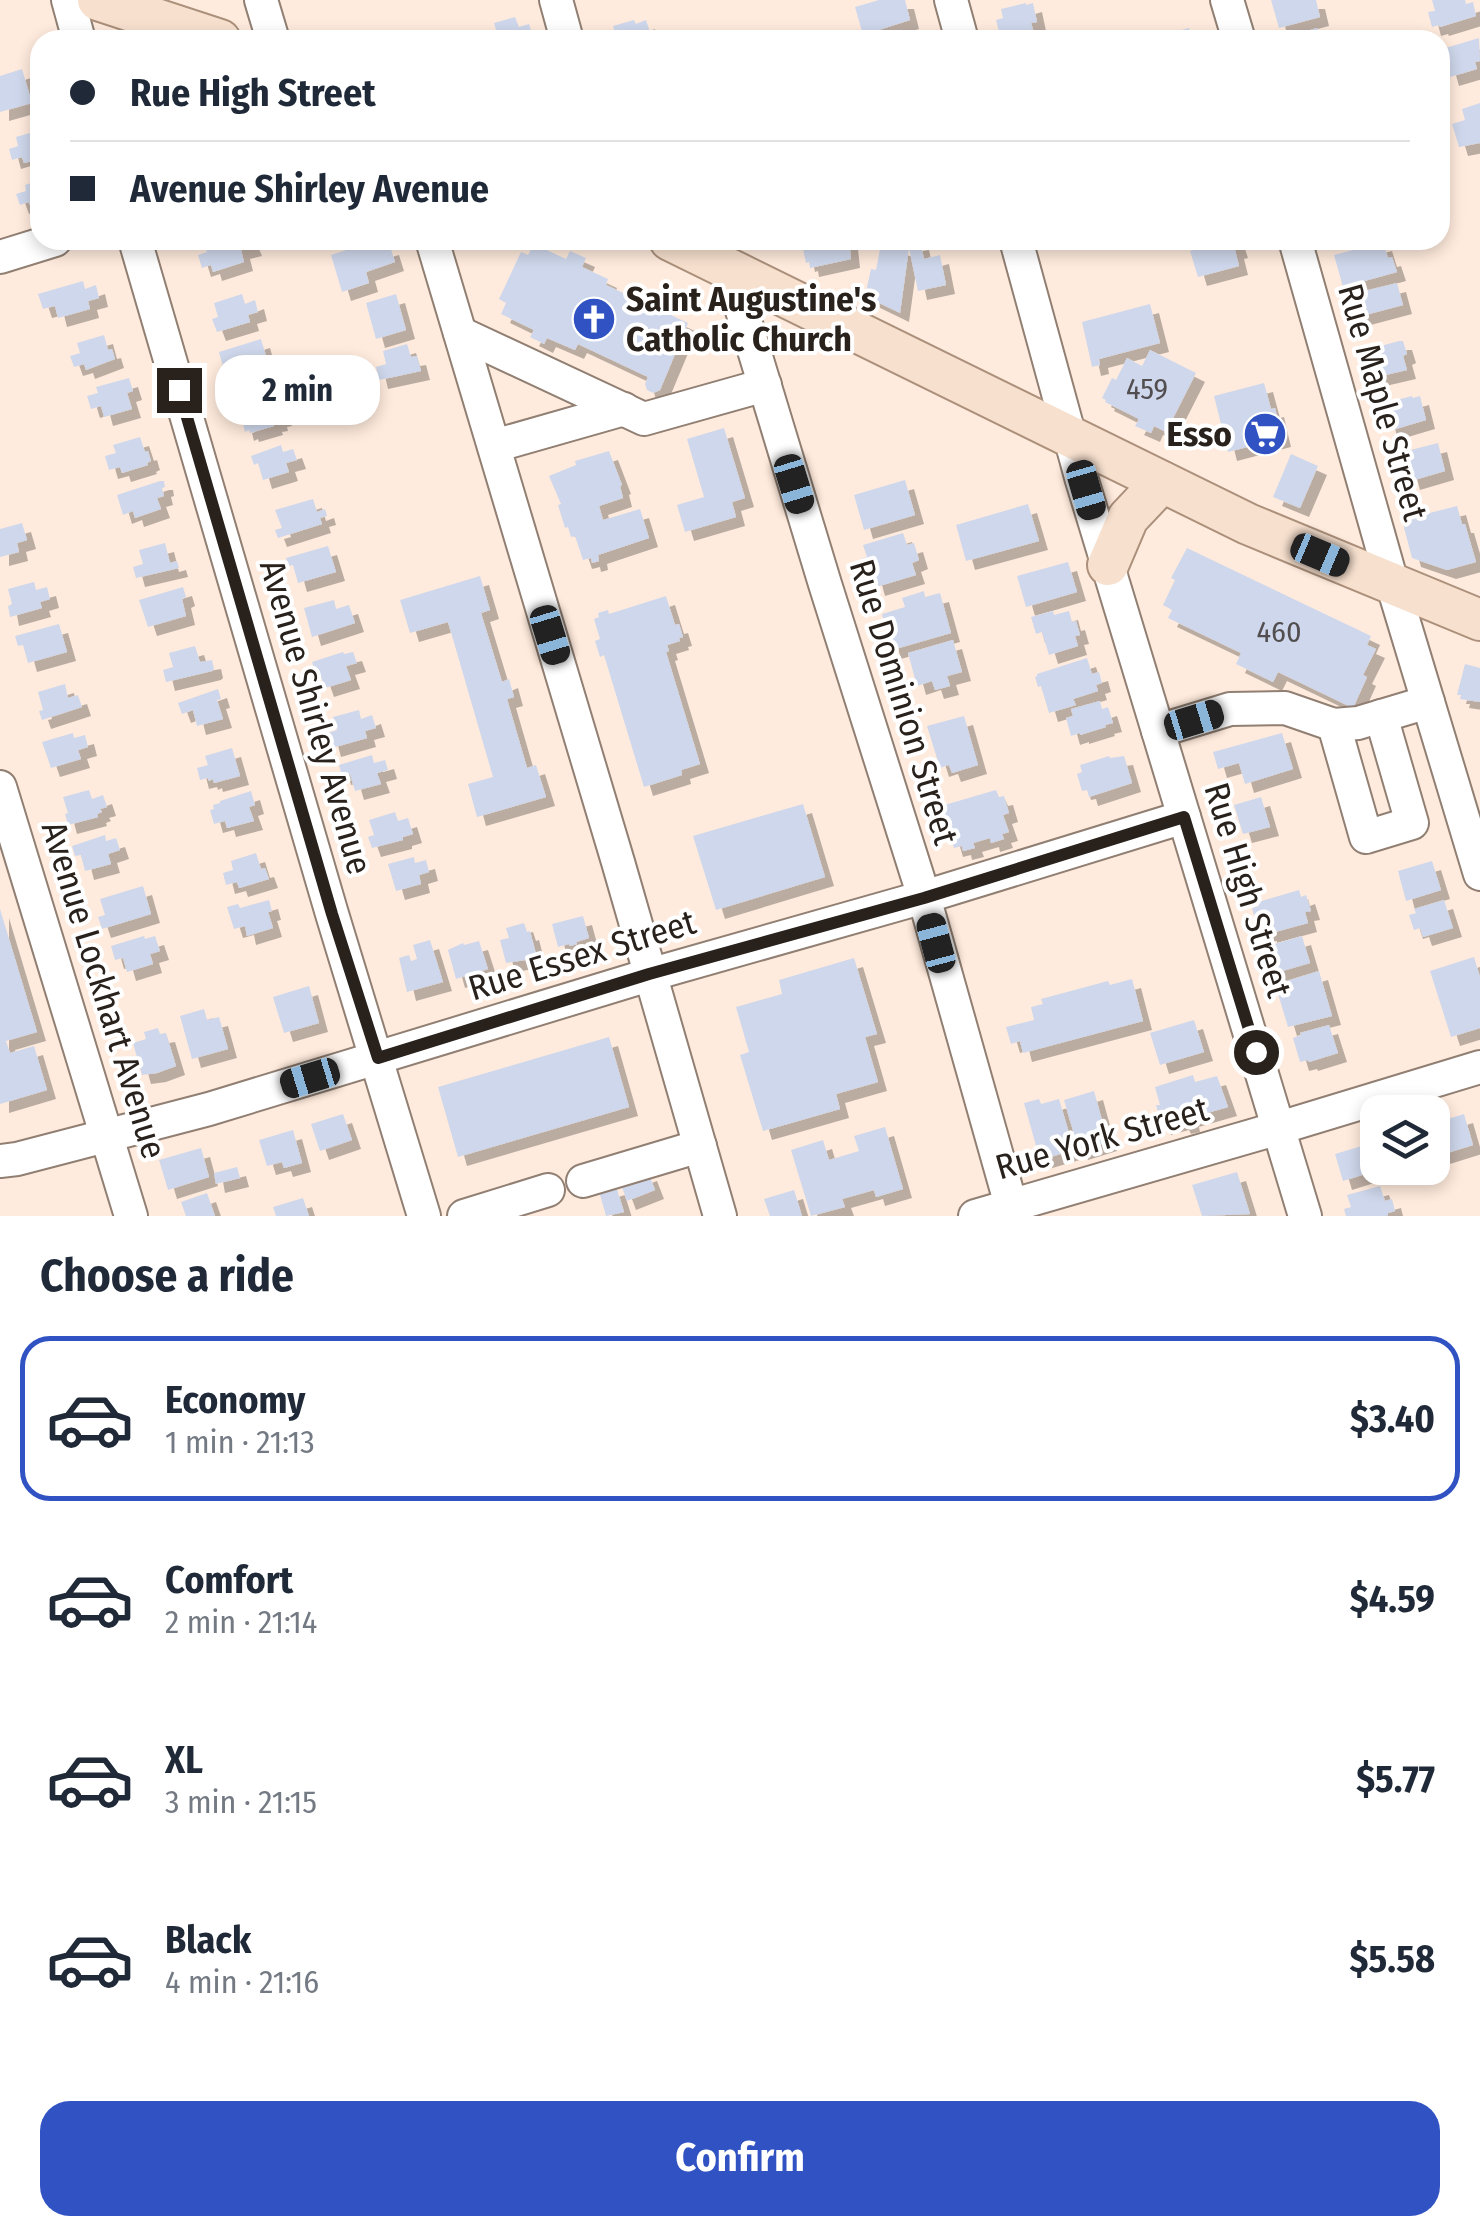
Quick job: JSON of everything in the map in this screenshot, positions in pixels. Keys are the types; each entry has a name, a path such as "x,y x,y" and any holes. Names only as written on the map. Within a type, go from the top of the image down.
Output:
{"main road":[{"path":"98,0 190,30"},
{"path":"689,250 1248,524 1480,620"},
{"path":"1108,565 1128,518 1162,482"}],"street":[{"path":"68,0 76,30"},
{"path":"261,0 271,30"},
{"path":"556,0 564,30"},
{"path":"952,0 960,30"},
{"path":"1227,0 1236,30"},
{"path":"0,257 30,248"},
{"name":"Avenue Shirley Avenue","path":"139,250 424,1216"},
{"path":"435,250 720,1216"},
{"name":"Rue High Street","path":"1019,250 1070,438 1305,1216"},
{"name":"Rue Maple Street","path":"1298,250 1428,702 1466,776 1480,874"},
{"name":"Rue Dominion Street","path":"730,271 924,898 1012,1211"},
{"path":"460,333 644,418 764,385"},
{"path":"494,446 624,409"},
{"path":"1158,731 1230,709 1286,708 1334,725 1358,723 1428,702"},
{"path":"1334,725 1366,837 1412,822 1381,716"},
{"name":"Avenue Lockhart Avenue","path":"0,787 131,1216"},
{"name":"Rue Essex Street","path":"0,1161 209,1108 649,974 924,898 1184,817"},
{"name":"Rue York Street","path":"976,1216 1012,1211 1480,1067"},
{"path":"583,1181 700,1146"},
{"path":"464,1216 548,1190"}],"building":[{"path":"879,0 905,0 910,20 879,30 862,30 855,7"},
{"path":"1271,0 1316,0 1320,17 1279,28"},
{"path":"1432,0 1473,2 1476,16 1432,27 1428,12 1435,11"},
{"path":"1033,3 1037,22 1031,23 1033,30 998,30 996,20 1003,18 1001,9"},
{"path":"515,17 519,27 529,24 531,30 496,30 494,23"},
{"path":"646,20 649,30 614,30 613,26"},
{"path":"1479,38 1477,69 1450,77 1450,47"},
{"path":"22,69 30,104 0,112 0,76"},
{"path":"1480,103 1480,143 1459,147 1452,124 1465,120 1462,109"},
{"path":"30,133 30,162 24,163 22,157 12,160 9,149 18,146 16,137"},
{"path":"30,183 30,205 20,205 16,194 26,191 25,185"},
{"path":"241,250 244,262 213,272 211,265 202,268 198,255"},
{"path":"346,250 391,250 395,262 366,272 369,283 342,292 331,255"},
{"name":"Saint Augustine's Catholic Church","path":"531,250 547,250 566,259 570,251 586,258 582,267 608,279 606,285 688,323 660,390 647,390 648,377 578,344 575,350 547,338 544,344 530,337 534,330 501,314 506,303 499,299 521,252 528,255"},
{"path":"803,250 850,250 851,259 810,268"},
{"path":"880,250 909,250 900,313 865,296 871,269 876,270"},
{"path":"909,250 922,250 924,259 940,255 946,285 918,291"},
{"path":"1235,250 1239,266 1198,277 1190,251"},
{"path":"1353,250 1386,250 1397,272 1343,287 1334,255"},
{"path":"83,281 85,289 96,285 99,298 88,301 90,309 58,318 55,306 43,309 38,294"},
{"path":"1397,283 1403,305 1358,317 1352,294"},
{"path":"242,294 245,304 255,300 258,312 248,315 250,322 217,332 212,319 218,317 214,303"},
{"path":"396,294 406,330 376,339 366,303"},
{"path":"1150,304 1160,343 1099,359 1100,365 1092,367 1082,322"},
{"path":"104,335 115,359 86,370 84,364 74,367 70,356 80,353 77,343"},
{"path":"261,339 266,356 256,359 258,368 226,377 219,352"},
{"path":"1403,341 1407,354 1403,356 1407,370 1368,379 1361,354"},
{"path":"407,344 411,357 417,356 421,371 379,380 376,367 386,364 383,351"},
{"path":"1150,350 1196,373 1166,432 1154,426 1151,433 1135,426 1139,419 1102,398 1127,358 1142,366"},
{"path":"129,378 133,391 127,393 132,409 104,417 101,406 91,409 87,396 98,393 96,387"},
{"path":"1264,383 1282,438 1228,452 1214,396"},
{"path":"1420,396 1426,420 1389,431 1382,404"},
{"path":"267,400 269,409 280,406 283,417 274,426 245,432 242,407"},
{"path":"724,428 745,498 732,502 736,517 685,532 677,505 704,497 687,439"},
{"path":"140,437 151,461 148,465 122,473 120,467 109,470 105,456 116,453 113,445"},
{"path":"1438,443 1445,471 1411,481 1403,452"},
{"path":"281,445 283,452 293,449 297,460 286,463 289,472 263,480 258,463 254,465 251,456"},
{"path":"609,451 623,498 599,506 603,520 640,509 649,538 598,555 599,561 592,563 591,558 583,560 575,536 571,537 568,527 565,528 558,505 561,504 549,476 576,465 575,461"},
{"path":"1291,454 1318,466 1300,508 1273,497"},
{"path":"905,480 915,515 864,530 854,495"},
{"path":"164,481 165,487 164,496 157,498 161,509 135,518 133,511 123,515 117,495"},
{"path":"313,499 317,512 325,509 327,516 320,518 322,524 278,538 275,530 282,528 275,510"},
{"path":"1028,504 1039,541 966,561 956,525"},
{"path":"1457,506 1476,562 1447,570 1412,558 1402,520"},
{"path":"22,523 27,540 17,543 19,552 0,557 0,529"},
{"path":"903,533 907,545 914,543 919,560 912,563 916,575 876,587 873,576 866,578 861,559 867,557 863,545"},
{"path":"165,543 170,563 177,561 179,568 136,578 133,567 143,564 139,550"},
{"path":"328,546 336,572 298,583 293,565 289,566 286,558"},
{"path":"1187,548 1371,636 1367,645 1376,649 1353,708 1278,672 1273,682 1236,664 1241,653 1168,618 1172,610 1163,605 1175,580 1171,578"},
{"path":"1068,562 1077,592 1026,607 1017,576"},
{"path":"480,576 490,610 481,613 502,682 509,679 514,697 507,699 527,768 536,765 546,797 477,817 468,784 493,777 448,622 410,633 400,600"},
{"path":"34,582 36,590 47,587 50,599 40,602 42,608 10,617 8,589"},
{"path":"183,587 186,616 148,627 139,600"},
{"path":"924,591 925,597 940,593 951,633 892,650 882,614 905,607 902,598"},
{"path":"666,596 683,637 667,645 666,652 700,764 681,770 682,775 644,787 604,655 600,657 595,641 600,639 594,619 599,617 598,613 608,610 609,614"},
{"path":"334,600 336,609 349,605 355,623 312,637 304,608"},
{"path":"1053,611 1054,615 1069,611 1080,635 1075,636 1078,646 1049,655 1042,632 1036,634 1031,617"},
{"path":"59,624 67,652 28,663 23,645 18,646 15,636"},
{"path":"953,640 962,672 947,676 950,686 935,690 932,681 917,686 908,653"},
{"path":"195,646 200,662 212,660 214,669 166,682 163,670 173,667 169,653"},
{"path":"353,652 357,663 346,666 351,680 325,688 312,662"},
{"path":"1087,658 1092,674 1099,672 1102,683 1096,685 1098,691 1073,699 1076,705 1049,713 1037,674"},
{"path":"1465,664 1480,668 1480,702 1457,695"},
{"path":"65,684 68,698 78,695 82,707 42,720 38,692"},
{"path":"218,689 223,719 197,726 193,710 182,714 178,703"},
{"path":"1100,701 1102,709 1108,707 1113,723 1071,736 1066,718 1073,716 1071,709"},
{"path":"359,710 361,719 372,715 376,728 365,731 367,738 332,748 328,733 337,730 333,717"},
{"path":"964,716 978,765 952,773 949,765 940,768 927,726"},
{"path":"73,733 74,738 85,735 88,747 78,750 81,759 51,768 42,742"},
{"path":"1282,733 1293,769 1245,784 1239,763 1218,769 1213,752"},
{"path":"232,748 240,776 214,783 213,779 200,780 197,768 208,765 205,756"},
{"path":"372,755 374,763 385,760 388,770 377,773 381,784 355,791 350,774 342,776 339,765"},
{"path":"1109,756 1124,756 1132,783 1089,797 1087,790 1082,791 1077,774 1082,772 1080,765"},
{"path":"89,790 92,799 103,795 107,807 100,809 98,817 68,825 63,797"},
{"path":"996,790 999,797 1004,796 1009,813 1003,815 1009,832 1002,834 1004,839 991,843 990,838 963,851 962,846 954,848 949,831 943,833 938,817 944,815 941,806"},
{"path":"251,791 255,805 249,807 254,821 227,828 225,821 214,824 210,810 213,805"},
{"path":"1261,797 1270,827 1243,834 1234,805"},
{"path":"803,804 825,877 716,910 693,836"},
{"path":"395,812 398,821 408,818 413,834 372,848 368,837 374,835 369,820"},
{"path":"105,835 106,841 116,838 120,850 108,854 111,864 85,871 81,855 75,856 72,846"},
{"path":"256,853 269,879 239,888 237,882 226,885 223,873 233,870 231,861"},
{"path":"414,857 415,863 426,860 429,872 419,875 421,884 396,891 388,864"},
{"path":"1432,861 1441,890 1406,901 1398,871"},
{"path":"143,886 151,914 102,929 98,917 105,915 100,899"},
{"path":"1299,890 1301,897 1306,895 1311,911 1305,912 1308,923 1259,934 1252,908 1259,906 1258,902"},
{"path":"269,900 273,928 247,936 245,926 234,929 227,907 238,904 240,908"},
{"path":"1444,900 1453,928 1423,937 1420,928 1414,930 1409,915 1416,913 1414,909"},
{"path":"0,909 37,1032 6,1041 10,1053 34,1046 47,1090 0,1104"},
{"path":"583,916 589,938 558,947 552,924"},
{"path":"524,923 536,954 506,963 500,940 509,938 506,928"},
{"path":"155,936 160,951 150,954 153,964 127,972 123,958 115,960 111,946"},
{"path":"1302,936 1310,963 1272,974 1264,947"},
{"path":"430,940 443,982 407,992 399,958 409,955 411,961 417,959 413,945"},
{"path":"479,941 488,969 456,979 448,950"},
{"path":"1474,957 1480,977 1480,1028 1451,1037 1430,971"},
{"path":"854,958 877,1034 865,1037 878,1082 836,1094 840,1109 763,1131 740,1055 749,1052 736,1007 782,994 779,980"},
{"path":"1319,971 1332,1016 1288,1027 1276,987"},
{"path":"1132,979 1143,1021 1023,1053 1020,1041 1011,1044 1006,1027 1034,1020 1031,1007 1043,1004 1041,999 1108,981 1110,985"},
{"path":"309,986 319,1023 284,1033 273,997"},
{"path":"204,1009 207,1020 219,1017 228,1049 192,1059 180,1016"},
{"path":"1194,1020 1204,1052 1160,1065 1150,1033"},
{"path":"1329,1025 1338,1053 1300,1062 1293,1038"},
{"path":"158,1028 160,1034 166,1033 176,1066 142,1075 133,1043 146,1039 144,1032"},
{"path":"609,1037 629,1107 458,1157 438,1087"},
{"path":"1193,1075 1195,1082 1217,1076 1228,1107 1190,1118 1191,1123 1182,1125 1180,1121 1162,1126 1155,1087"},
{"path":"1094,1091 1108,1142 1079,1151 1064,1100"},
{"path":"1039,1099 1041,1104 1059,1099 1074,1150 1040,1160 1024,1103"},
{"path":"343,1114 352,1140 320,1151 311,1124"},
{"path":"1464,1114 1473,1145 1450,1152 1450,1118"},
{"path":"885,1127 903,1189 876,1197 874,1190 842,1199 845,1207 811,1216 791,1150 823,1140 829,1160 859,1151 854,1136"},
{"path":"293,1130 302,1163 284,1168 282,1162 267,1166 259,1140"},
{"path":"1360,1146 1360,1176 1343,1181 1335,1154"},
{"path":"201,1148 209,1177 168,1190 159,1160"},
{"path":"237,1167 240,1178 216,1184 214,1173"},
{"path":"648,1172 655,1190 627,1201 620,1182"},
{"path":"1237,1172 1250,1214 1202,1216 1192,1185"},
{"path":"616,1186 624,1212 606,1216 599,1191"},
{"path":"1380,1186 1385,1201 1392,1199 1395,1211 1386,1216 1346,1216 1344,1209 1351,1207 1347,1195"},
{"path":"794,1190 802,1216 770,1216 764,1199"},
{"path":"207,1193 215,1216 186,1216 181,1202"},
{"path":"303,1198 309,1216 276,1216 273,1207"}],"place":[{"name":"Saint Augustine's Catholic Church","path":"594,319"},
{"name":"Esso","path":"1265,434"}],"route":[{"path":"179,390 378,1058 649,974 924,898 1184,817 1256,1052"}]}
